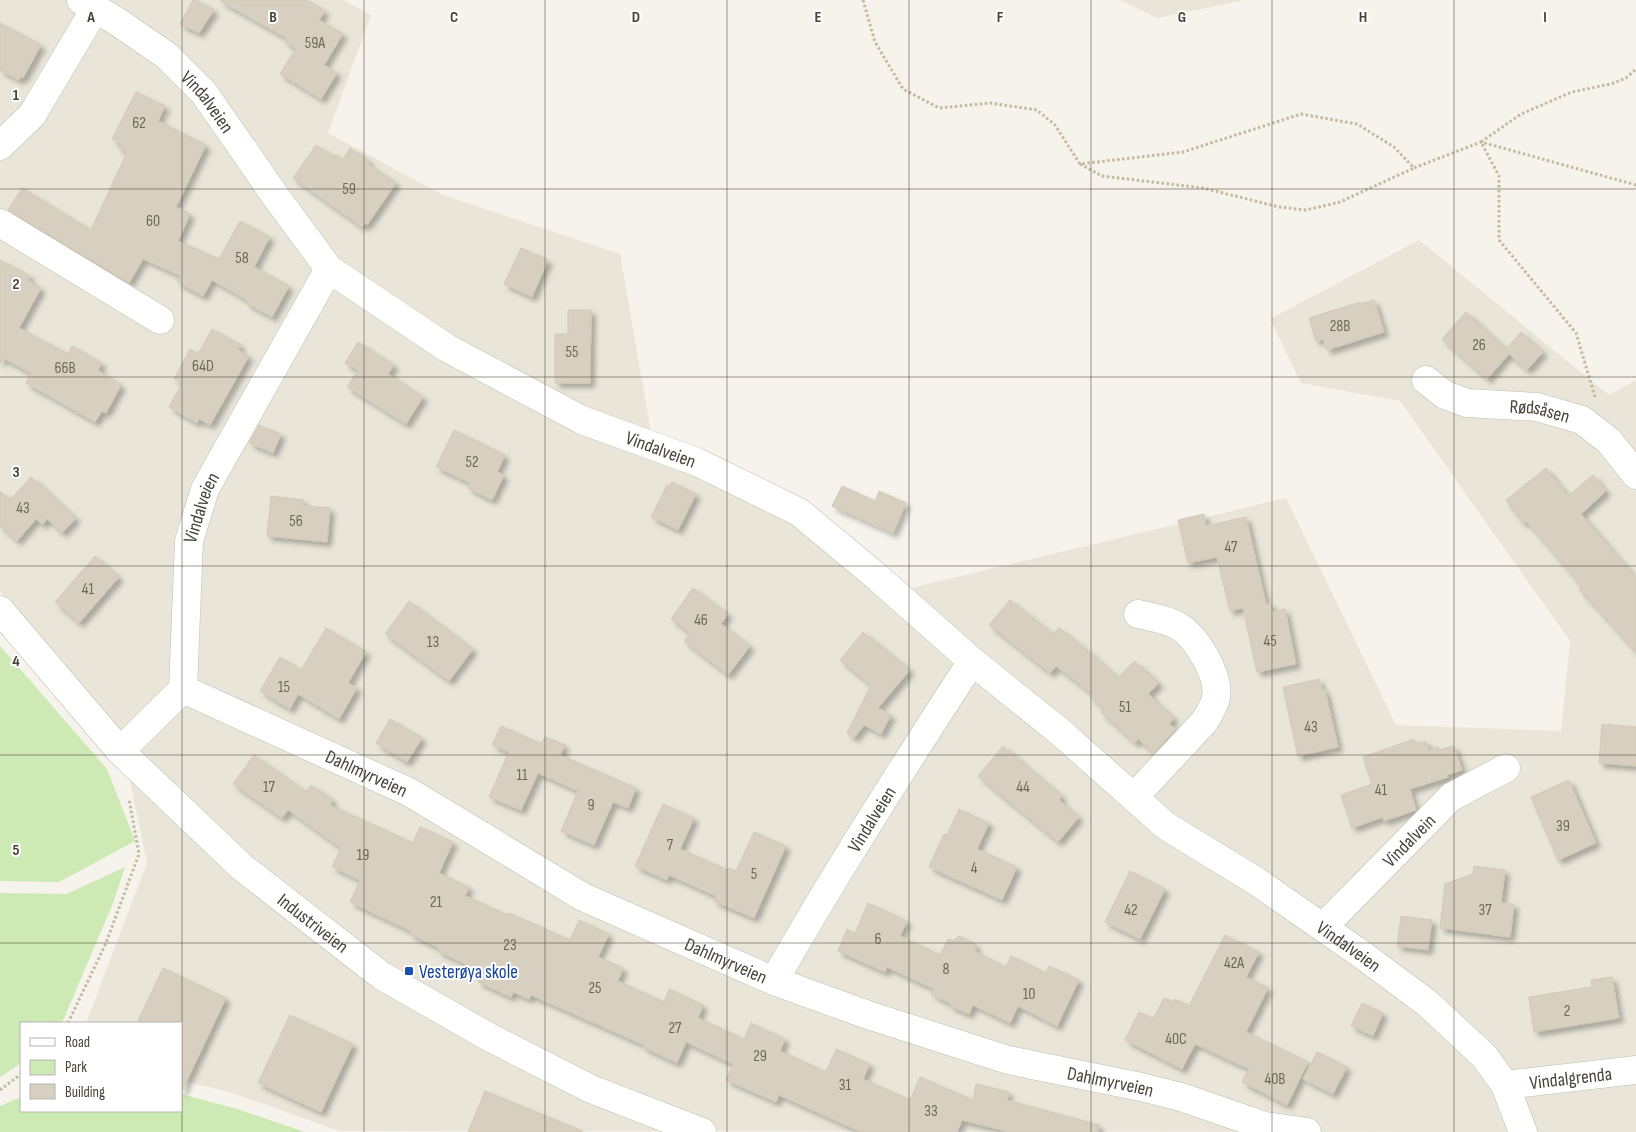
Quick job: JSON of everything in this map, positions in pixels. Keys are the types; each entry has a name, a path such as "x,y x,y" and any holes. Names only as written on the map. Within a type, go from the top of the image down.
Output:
{"street":[{"name":"Vindalveien","path":"0,146 32,115 88,4 118,22 167,56 204,93 329,269 447,348 582,420 697,462 799,512 876,576 972,661 1059,731 1166,826 1256,881 1427,1003 1484,1056 1505,1085 1523,1132"},
{"path":"0,224 160,320"},
{"name":"Vindalveien","path":"183,689 189,541 205,489 329,269"},
{"name":"Rødsåsen","path":"1426,380 1446,395 1467,403 1538,407 1582,420 1609,440 1636,475"},
{"name":"Industriveien","path":"0,610 120,751 243,868 382,976 489,1037 591,1089 702,1132"},
{"path":"1134,797 1204,722 1211,711 1216,697 1214,675 1195,640 1178,625 1138,614"},
{"name":"Vindalveien","path":"774,981 813,911 972,661"},
{"path":"120,751 183,689"},
{"name":"Dahlmyrveien","path":"183,689 409,792 583,897 774,981 868,1015 1008,1060 1140,1087 1181,1097 1265,1126 1307,1132"},
{"name":"Vindalvein","path":"1323,927 1451,797 1506,768"},
{"name":"Vindalgrenda","path":"1505,1085 1636,1070"}],"path":[{"path":"863,0 875,42 902,89 939,108 990,103 1037,110 1055,125 1080,164 1102,176 1203,188 1279,207 1306,210 1340,202 1414,168 1481,142 1521,114 1572,92 1611,84 1626,78 1636,69"},
{"path":"1080,164 1183,152 1301,114 1357,124 1394,147 1414,168"},
{"path":"1481,142 1636,185"},
{"path":"1481,142 1499,176 1499,240 1576,333 1609,440"},
{"path":"68,1022 106,943 139,854 129,798"},
{"path":"0,1090 20,1075"}],"shaded area":[{"path":"0,0 344,0 371,15 328,133 443,195 620,254 652,438 816,516 911,588 1286,498 1396,725 1561,731 1570,641 1400,401 1301,383 1270,319 1419,240 1609,395 1636,380 1636,1132 339,1131 229,1092 182,1080 182,1022 86,1022 147,863 125,757 0,591"},
{"path":"1120,0 1245,0 1157,18"}],"green space":[{"path":"0,646 107,769 135,841 59,882 0,881"},
{"path":"125,867 113,903 62,1022 20,1022 20,1064 0,1077 0,893 67,894"},
{"path":"182,1094 237,1109 305,1132 0,1132 0,1106 20,1097 20,1112 182,1112"}],"building":[{"path":"193,0 214,10 199,33 180,24"},
{"path":"219,0 307,0 325,11 319,20 343,34 324,65 337,73 321,99 280,74 296,48 284,41 286,38"},
{"path":"0,23 41,45 23,78 21,77 19,80 0,70"},
{"path":"136,92 165,106 158,121 206,145 176,207 190,214 178,241 219,259 240,221 270,237 254,267 289,286 272,317 246,303 247,300 212,280 203,296 177,282 181,276 143,259 129,283 8,210 22,188 91,230 127,152 118,148 120,143 112,139"},
{"path":"316,145 334,157 336,154 343,159 350,148 370,162 368,164 396,183 367,225 365,223 362,227 293,178"},
{"path":"521,248 548,260 532,297 504,284"},
{"path":"0,260 30,276 28,280 41,288 19,328 68,354 72,346 102,363 98,370 121,385 106,413 102,411 95,422 26,383 31,373 3,358 0,364"},
{"path":"1374,300 1384,332 1327,350 1323,339 1316,341 1309,318 1360,302 1361,304"},
{"path":"568,310 591,310 590,383 555,383 555,334 568,334"},
{"path":"1466,312 1506,349 1521,332 1543,352 1527,370 1509,354 1487,379 1442,339"},
{"path":"212,329 241,345 238,350 249,356 210,425 199,419 197,423 169,407 182,383 174,379 190,349 198,354"},
{"path":"358,342 394,365 388,374 423,397 406,424 347,387 358,370 345,363"},
{"path":"259,425 281,434 273,453 249,443"},
{"path":"454,430 505,455 497,472 504,475 492,500 468,488 470,483 436,467"},
{"path":"1546,468 1568,496 1593,475 1606,491 1581,514 1636,578 1636,652 1579,589 1582,587 1570,572 1526,521 1523,523 1506,500"},
{"path":"31,477 76,518 62,533 47,519 42,525 36,519 17,541 0,526 0,491 10,500"},
{"path":"672,482 696,494 678,530 651,517 667,485 670,486"},
{"path":"842,486 875,501 879,491 906,503 893,533 832,506"},
{"path":"271,496 304,500 303,506 330,508 327,542 267,536"},
{"path":"1204,514 1206,526 1246,517 1266,604 1271,603 1273,612 1285,609 1296,664 1257,672 1243,608 1230,611 1217,557 1188,563 1178,520"},
{"path":"95,556 119,577 79,623 55,602"},
{"path":"693,588 728,614 721,624 750,646 728,675 684,641 690,633 671,619"},
{"path":"1010,600 1053,634 1059,628 1118,678 1134,661 1159,683 1148,694 1174,718 1169,724 1176,729 1154,753 1138,739 1135,743 1101,712 1104,709 1090,697 1092,694 1056,666 1050,673 989,625"},
{"path":"409,601 473,649 449,681 385,634"},
{"path":"326,628 366,652 348,683 357,688 339,719 298,694 290,709 260,691 280,657 301,670"},
{"path":"863,632 910,670 878,708 891,715 881,734 864,725 854,738 847,733 871,685 840,660"},
{"path":"1319,679 1322,690 1325,690 1338,747 1298,756 1283,687"},
{"path":"390,719 422,738 407,762 376,743"},
{"path":"1602,724 1636,727 1636,766 1599,763"},
{"path":"501,726 542,744 545,737 565,745 560,755 636,788 628,808 613,802 594,845 561,831 578,791 538,773 521,810 489,797 509,752 492,745"},
{"path":"1414,739 1416,744 1426,741 1429,750 1438,747 1439,750 1454,746 1462,770 1447,775 1448,777 1410,789 1416,810 1384,821 1383,817 1352,828 1341,795 1372,784 1363,757"},
{"path":"1003,746 1062,796 1059,800 1079,817 1058,842 978,776"},
{"path":"254,755 306,792 311,785 333,800 330,805 413,843 420,827 453,842 439,873 469,887 465,896 570,940 579,920 609,934 598,957 623,968 618,981 664,1002 669,989 703,1005 698,1018 744,1039 751,1023 785,1039 780,1051 826,1072 836,1049 870,1064 863,1079 910,1100 920,1077 973,1100 976,1084 1009,1092 1007,1100 1099,1125 1098,1132 1010,1132 962,1120 957,1132 861,1132 779,1095 776,1102 726,1080 733,1064 686,1042 677,1063 643,1047 644,1045 531,995 529,999 513,992 511,997 478,982 482,972 438,951 439,948 410,934 411,931 350,902 360,880 332,867 341,848 288,810 282,818 233,784"},
{"path":"1569,780 1596,843 1558,860 1531,797"},
{"path":"663,804 694,818 680,849 728,870 729,868 736,871 754,832 786,846 754,918 714,901 716,896 669,875 667,880 635,866"},
{"path":"959,809 989,823 977,849 1017,867 1002,900 929,867 944,834 947,835"},
{"path":"1474,866 1505,870 1501,903 1514,904 1510,937 1440,928 1445,884 1473,874"},
{"path":"1130,871 1165,889 1140,939 1105,922"},
{"path":"868,903 907,921 900,936 940,955 948,939 953,941 959,936 975,944 976,952 1006,967 1011,956 1046,973 1049,966 1079,980 1057,1026 1018,1006 1010,1023 973,1005 969,1014 950,1006 951,1004 931,994 934,989 887,967 885,972 838,951 847,929 855,933"},
{"path":"1401,916 1432,920 1428,950 1397,946"},
{"path":"1225,935 1259,952 1246,977 1268,988 1246,1032 1308,1062 1287,1105 1242,1082 1249,1069 1195,1044 1182,1069 1125,1040 1139,1012 1153,1019 1164,998 1173,1002 1175,999 1189,1006"},
{"path":"163,968 226,998 182,1091 182,1022 137,1022"},
{"path":"1612,977 1619,1018 1534,1032 1529,997 1592,987 1591,980"},
{"path":"1362,1003 1383,1013 1373,1036 1351,1026"},
{"path":"290,1015 353,1044 321,1112 258,1083"},
{"path":"1317,1052 1347,1067 1333,1094 1303,1079"},
{"path":"485,1091 582,1131 582,1132 468,1132"}],"place":[{"name":"Vesterøya skole","path":"409,971"}]}
